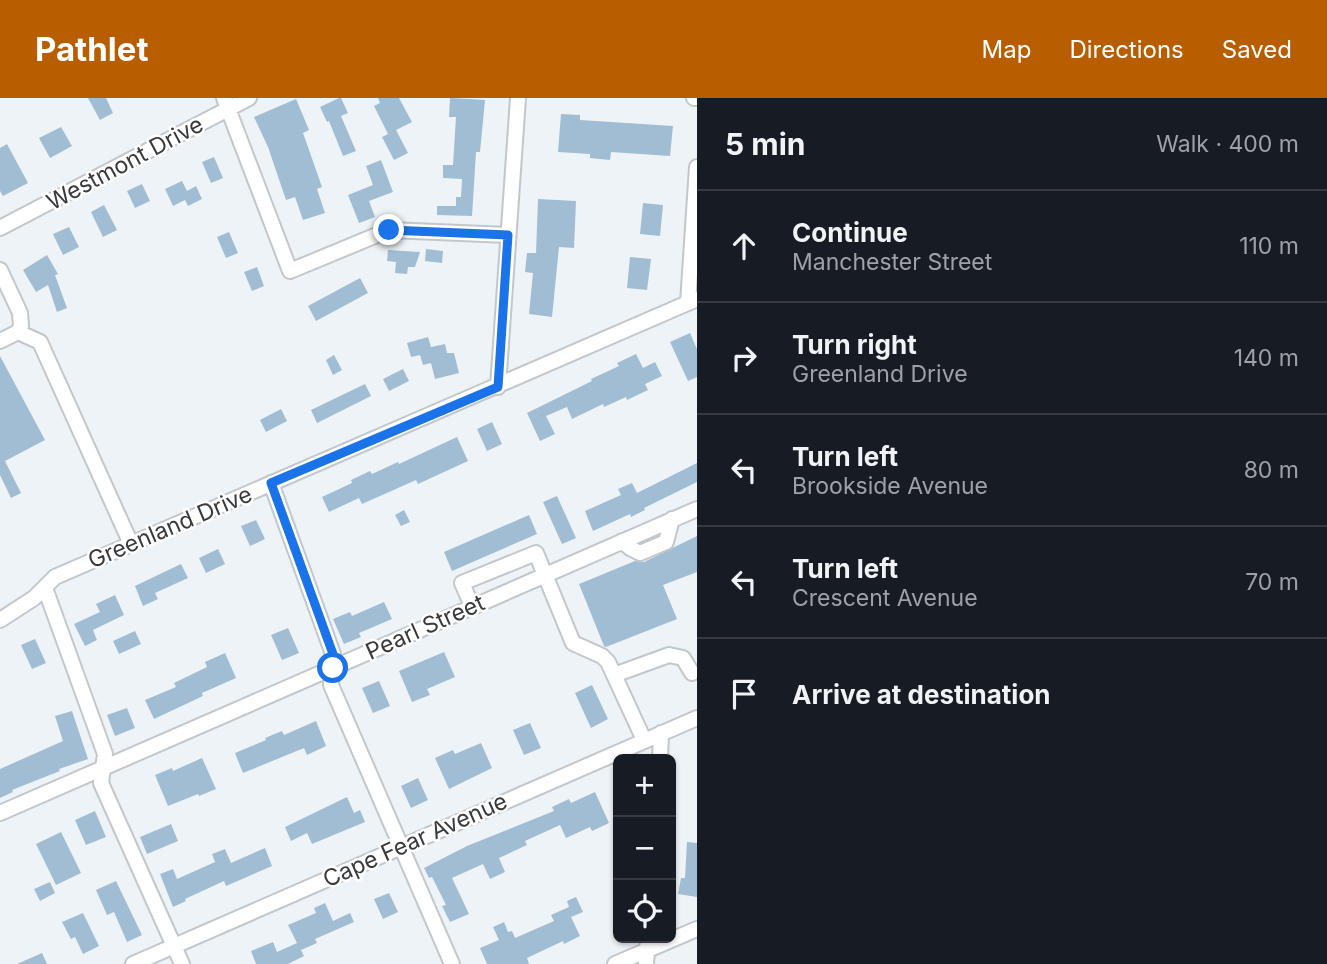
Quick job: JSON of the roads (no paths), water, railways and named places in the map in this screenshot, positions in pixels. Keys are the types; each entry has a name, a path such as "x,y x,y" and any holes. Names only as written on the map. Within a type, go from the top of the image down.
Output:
{"street":[{"name":"Westmont Drive","path":"0,228 226,103 249,98"},
{"path":"498,387 518,98"},
{"path":"226,103 290,271 389,230 508,235"},
{"path":"693,301 697,167"},
{"path":"0,270 20,313 21,326 18,332 0,341"},
{"name":"Greenland Drive","path":"0,620 14,613 55,577 693,301"},
{"path":"18,332 40,342 131,544"},
{"path":"271,483 333,654 331,685 452,964"},
{"name":"Pearl Street","path":"0,813 697,509"},
{"path":"472,607 462,583 536,553 573,643 602,656 645,740"},
{"path":"45,588 105,754 102,783 182,964"},
{"path":"614,675 669,655 683,659 692,673"},
{"name":"Cape Fear Avenue","path":"133,964 697,718"},
{"path":"660,754 661,733"},
{"path":"615,964 697,929"}]}
